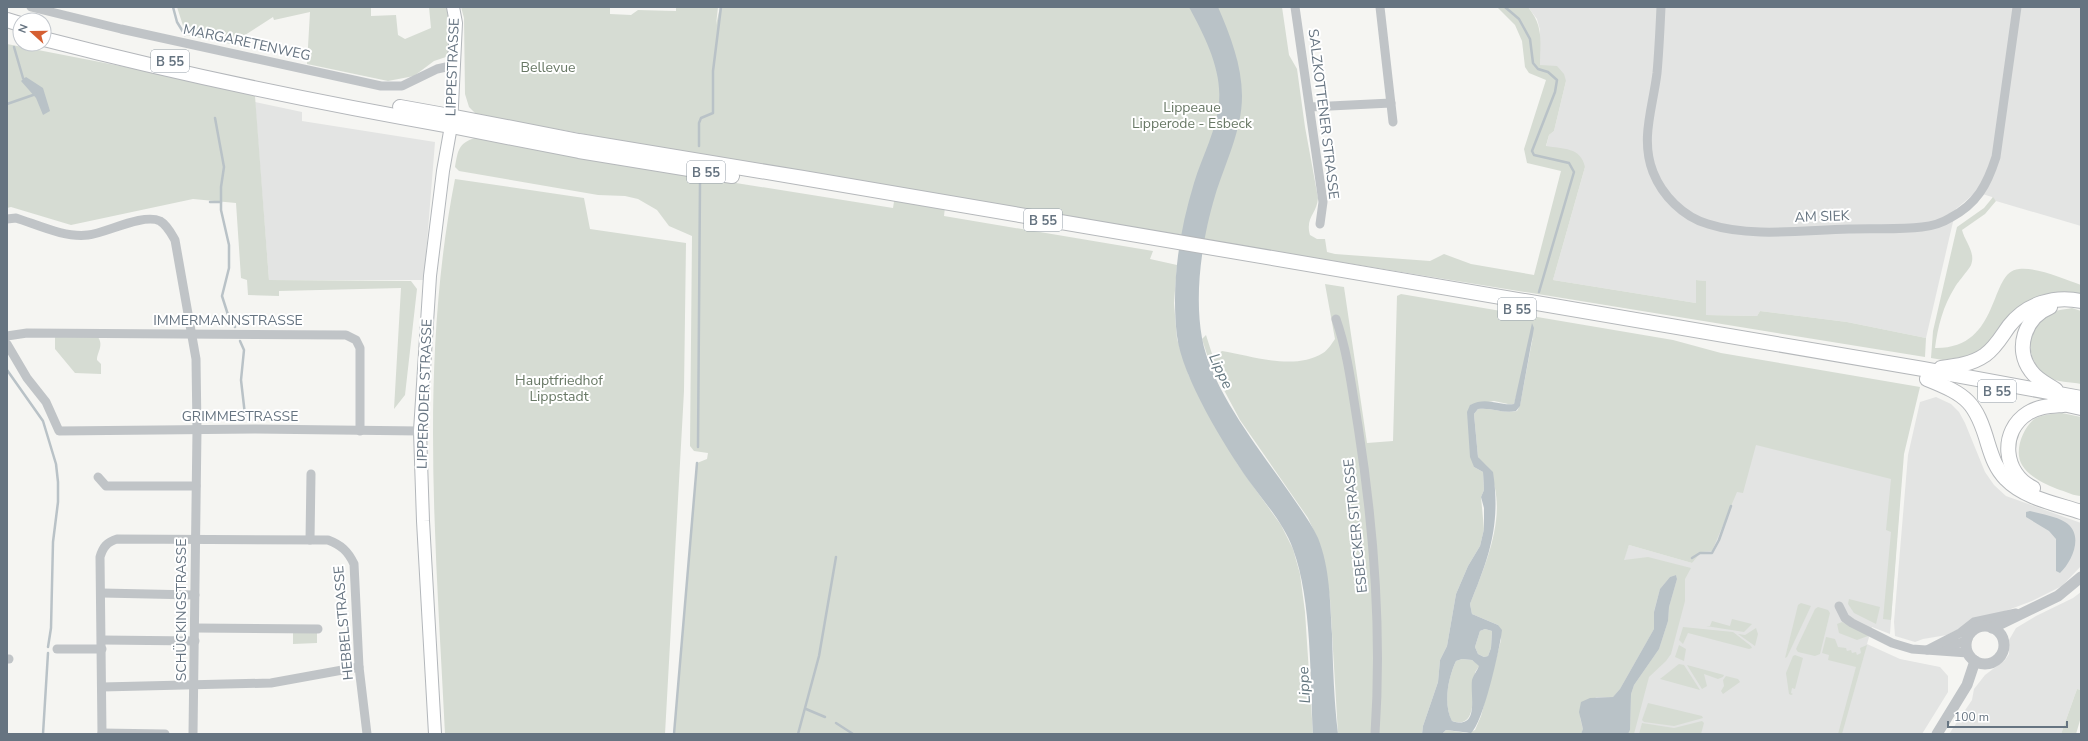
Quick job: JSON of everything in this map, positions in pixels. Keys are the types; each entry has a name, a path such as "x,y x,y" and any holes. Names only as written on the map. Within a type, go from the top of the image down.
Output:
{"main road":[{"name":"LIPPESTRASSE","path":"451,121 456,23 453,7"},
{"name":"B 55","path":"52,32 118,50 296,90 612,152 1250,259 2064,399 2081,398"},
{"name":"B 55","path":"52,41 115,57 294,97 451,121"},
{"name":"LIPPERODER STRASSE","path":"435,734 423,521 420,431 430,276 443,171 451,121"},
{"path":"1925,374 1964,364 1984,356 1997,344 2015,320 2036,305 2058,299 2081,301"},
{"path":"2064,399 2039,380 2030,370 2023,351 2024,337 2032,319 2047,308 2060,304 2081,307"},
{"path":"1925,374 1959,393 1973,407 1980,420 1994,462 2001,474 2011,484 2022,491 2081,512"},
{"name":"B 55","path":"2064,399 2081,408"},
{"path":"2064,399 2042,407 2024,416 2012,432 2008,444 2008,457 2013,469 2026,484 2081,504"}],"street":[{"name":"MARGARETENWEG","path":"31,7 136,32 381,86 402,86 437,69 455,65"},
{"name":"SALZKOTTENER STRASSE","path":"1295,7 1323,202 1320,224"},
{"path":"1380,7 1393,122"},
{"name":"AM SIEK","path":"1661,7 1656,75 1646,130 1647,154 1653,172 1665,194 1684,213 1706,224 1731,230 1760,232 1923,227 1950,218 1967,207 1981,192 1989,179 1996,157 2017,7"},
{"path":"1310,107 1391,103"},
{"name":"SCHÜCKINGSTRASSE","path":"7,219 16,218 69,234 87,235 140,221 152,220 160,221 169,229 175,240 196,359 196,595 193,734"},
{"name":"ESBECKER STRASSE","path":"1336,319 1342,336 1357,422 1374,562 1378,626 1375,734"},
{"name":"IMMERMANNSTRASSE","path":"7,336 27,333 351,337 356,340 360,348 360,431"},
{"name":"GRIMMESTRASSE","path":"7,344 27,378 46,402 59,430 420,431"},
{"path":"310,540 311,474"},
{"path":"98,477 106,486 196,486"},
{"name":"HEBBELSTRASSE","path":"102,593 100,557 102,549 109,542 117,539 328,540 338,544 348,552 354,564 360,667 367,734"},
{"path":"1992,628 2067,590 2081,577"},
{"path":"165,734 102,734 102,593 196,595"},
{"path":"1839,606 1845,618 1869,633 1898,645 1927,650 1972,657 1986,664 1995,662 2001,655 2004,647 2003,638 1998,632 1992,628 1984,627 1976,629 1968,639 1960,643 1927,650"},
{"path":"1927,650 1960,633 1974,622 2032,608"},
{"path":"2003,638 2018,615"},
{"path":"195,628 318,629"},
{"path":"1938,734 1955,706 1972,672 1972,657 1968,639"},
{"path":"57,649 102,645 195,641"},
{"path":"1955,706 1986,664"},
{"path":"102,687 195,686 271,683 360,667"}],"shaded area":[{"path":"1189,7 1218,7 1231,39 1238,62 1242,96 1236,134 1210,213 1203,248 1199,285 1202,338 1207,358 1215,378 1226,398 1251,438 1308,520 1322,549 1330,597 1338,734 1313,734 1307,615 1304,592 1293,549 1285,531 1239,467 1206,411 1187,371 1177,336 1175,297 1180,239 1197,173 1215,123 1219,102 1218,77 1215,65 1206,41"},
{"path":"1528,7 2081,7 2081,226 1996,201 1992,197 1976,192 1956,209 1926,338 1847,322 1760,311 1757,316 1706,315 1705,281 1696,280 1696,303 1553,280 1585,167 1546,147 1549,135 1554,131 1566,81 1540,66 1540,30 1537,19"},
{"path":"26,77 43,88 50,111 43,115 36,98 21,81"},
{"path":"255,102 302,112 302,121 435,142 424,280 269,280"},
{"path":"1532,323 1534,328 1520,406 1516,411 1511,412 1478,409 1474,414 1478,457 1493,472 1495,508 1492,540 1488,556 1470,604 1472,614 1498,625 1502,630 1486,701 1476,727 1471,733 1446,730 1442,734 1422,734 1423,726 1438,682 1440,660 1447,646 1456,594 1468,566 1480,546 1484,529 1484,508 1481,497 1484,490 1483,472 1474,467 1470,457 1467,412 1470,405 1476,402 1487,401 1514,404","holes":["1485,629 1492,631 1491,648 1488,656 1484,657 1478,654 1475,647 1480,631","1462,659 1472,660 1479,666 1472,680 1472,710 1467,721 1461,722 1452,721 1449,714 1447,699 1453,668 1456,661"]},
{"path":"1748,382 1896,434 1903,457 1890,634 1872,627 1867,644 1900,659 1940,667 1948,676 1948,692 1922,734 1555,734 1629,545 1692,563"},
{"path":"1936,397 1951,404 1959,412 1985,472 1994,485 2006,496 2081,523 2081,566 2062,586 2032,601 1960,628 1947,635 1923,639 1915,642 1895,636 1894,622 1908,455 1920,402"},
{"path":"2030,511 2065,522 2071,527 2074,533 2075,541 2072,555 2069,562 2060,573 2056,571 2056,539 2049,531 2026,517 2026,512"},
{"path":"1676,575 1677,579 1669,607 1668,621 1659,649 1634,685 1631,694 1630,730 1628,734 1581,734 1583,729 1579,712 1581,702 1590,698 1613,697 1620,689 1654,629 1654,612 1660,589 1670,577"},
{"path":"2081,592 2081,690 2077,689 2061,734 1949,734 1972,700 1974,689 1985,675 2005,660 2009,654 2009,640 2016,628 2036,616 2073,598"}],"green space":[{"path":"177,7 371,7 371,16 396,15 398,35 405,39 431,28 429,7 446,7 451,39 446,57 434,61 414,76 388,81 307,64 310,12 274,20 273,17 231,44 186,35"},
{"path":"461,7 610,7 610,14 631,15 638,10 676,11 676,7 718,7 716,25 720,7 1282,7 1289,55 1297,69 1305,127 1318,198 1316,208 1309,224 1310,235 1317,239 1325,239 1327,252 1335,254 1430,261 1444,254 1471,264 1534,275 1561,171 1527,163 1524,149 1546,80 1529,73 1525,67 1522,41 1515,25 1497,7 1528,7 1537,21 1539,28 1540,65 1557,66 1564,74 1566,81 1554,131 1549,135 1546,146 1575,152 1583,160 1585,167 1553,280 1696,303 1696,280 1706,281 1706,315 1757,316 1760,311 1847,322 1926,338 1925,357 946,198 944,216 1153,251 1150,259 1177,265 1174,303 1177,339 1189,376 1238,465 1281,525 1293,549 1300,574 1305,612 1313,734 674,734 697,463 707,459 708,453 694,451 690,446 692,236 669,226 657,210 638,199 625,196 598,195 459,171 455,167 458,152 465,142 475,138 611,163 893,208 896,189 477,115 469,107 465,94 464,18"},
{"path":"7,44 12,45 12,52 48,52 167,75 255,96 269,280 411,281 417,289 405,395 394,409 401,288 279,291 279,296 248,295 247,280 241,278 236,203 193,199 71,225 11,207 7,208"},
{"name":"Hauptfriedhof Lippstadt","path":"455,179 584,198 590,229 686,243 684,391 665,734 445,734 435,525 433,455 434,386 437,316 444,248"},
{"path":"1993,197 1996,201 1985,214 1962,230 1971,251 1971,265 1947,301 1939,324 1935,348 1957,345 1972,336 1983,324 2002,282 2009,273 2019,269 2042,272 2081,285 2081,296 2051,295 1982,349 1968,356 1943,360 1931,358 1933,331 1957,227 1984,208"},
{"path":"1325,284 1344,287 1367,443 1393,441 1397,296 1401,294 1673,340 1721,353 1920,387 1904,454 1891,620 1883,619 1891,532 1886,530 1891,479 1756,445 1743,493 1737,492 1712,551 1701,552 1692,563 1629,545 1624,560 1648,557 1691,568 1685,579 1685,601 1671,654 1666,661 1649,677 1634,734 1628,734 1630,730 1631,694 1634,685 1659,649 1668,621 1669,607 1677,579 1676,575 1670,577 1660,589 1654,611 1654,629 1620,689 1613,697 1596,697 1580,718 1583,729 1581,734 1442,734 1446,730 1467,733 1475,730 1481,716 1501,640 1498,625 1472,614 1470,604 1489,554 1496,519 1497,502 1494,485 1488,468 1478,457 1474,414 1478,409 1507,412 1517,411 1520,405 1533,336 1514,404 1494,401 1470,405 1474,467 1483,472 1484,490 1481,497 1484,529 1480,546 1468,566 1456,594 1447,646 1440,660 1438,682 1423,726 1422,734 1338,734 1330,599 1325,565 1318,540 1308,518 1240,420 1210,364 1202,339 1206,335 1213,357 1222,351 1273,361 1299,361 1312,358 1325,352 1335,339"},
{"path":"2072,308 2081,311 2081,384 2059,381 2048,377 2036,364 2030,347 2033,330 2038,322 2051,312"},
{"path":"55,336 98,337 100,340 100,346 97,360 101,364 101,374 75,373 55,349"},
{"path":"2062,413 2081,417 2081,496 2073,495 2039,480 2025,470 2020,460 2020,441 2029,424 2033,420 2040,417"},
{"path":"1849,599 1880,607 1876,624 1854,613 1848,604"},
{"path":"1801,603 1811,606 1787,657 1785,658 1798,605"},
{"path":"1818,607 1828,610 1830,613 1820,654 1815,656 1798,652 1796,649 1815,609"},
{"path":"1732,619 1752,624 1744,632 1706,626 1710,626 1712,621 1730,626"},
{"path":"1842,622 1867,634 1868,636 1857,640 1839,633 1837,624"},
{"path":"1683,627 1733,632 1752,648 1749,649 1688,633 1683,644 1679,640"},
{"path":"1756,628 1758,634 1755,646 1738,634 1745,635"},
{"path":"1485,629 1492,631 1491,648 1488,656 1484,657 1478,654 1475,647 1480,631"},
{"path":"317,631 317,643 293,644 293,632"},
{"path":"1826,637 1835,639 1838,647 1846,648 1847,651 1851,650 1852,653 1856,652 1857,655 1861,653 1860,648 1867,645 1842,734 1838,734 1856,667 1828,660 1829,655 1822,653"},
{"path":"1679,645 1686,649 1684,661 1675,657"},
{"path":"1795,655 1803,658 1795,689 1792,688 1791,693 1793,694 1791,695 1789,694 1786,673 1793,656"},
{"path":"1462,659 1472,660 1480,666 1475,673 1470,714 1467,720 1461,722 1452,721 1449,714 1447,699 1453,668 1456,661"},
{"path":"1679,664 1684,665 1700,690 1660,679"},
{"path":"1687,665 1724,675 1718,679 1704,674 1707,686 1702,689"},
{"path":"1726,676 1738,679 1740,682 1723,694 1721,691 1724,686 1723,680"},
{"path":"2077,689 2081,690 2081,717 2076,734 2061,734"},
{"path":"1648,703 1702,716 1703,718 1674,726 1644,722 1642,720"},
{"path":"1702,721 1704,723 1701,734 1639,734 1642,723 1674,728"}],"waterway":[{"path":"173,7 177,22 185,35"},
{"path":"699,146 699,123 701,118 713,113 713,71 721,7"},
{"path":"1505,7 1519,19 1530,39 1533,63 1538,69 1548,72 1557,80 1555,92 1532,151 1534,155 1569,163 1574,172 1539,292"},
{"path":"15,52 25,81"},
{"path":"7,104 36,94"},
{"path":"215,118 224,167 221,187 221,210 229,245 229,268 222,296 229,318 235,327"},
{"path":"698,447 700,183"},
{"path":"210,202 221,202"},
{"path":"240,341 244,350 241,380 245,415"},
{"path":"7,370 43,421 56,464 58,502 53,542 51,628 48,647"},
{"path":"674,734 697,463"},
{"path":"1692,558 1700,553 1712,553 1719,540 1731,506"},
{"path":"798,734 819,656 836,557"},
{"path":"43,734 48,653"},
{"path":"806,709 825,717"},
{"path":"836,723 853,734"}],"park label":[{"name":"Bellevue","path":"548,67"},
{"name":"Lippeaue Lipperode - Esbeck","path":"1192,116"}],"water label":[{"name":"Lippe","path":"1221,371"},
{"name":"Lippe","path":"1304,685"}]}
